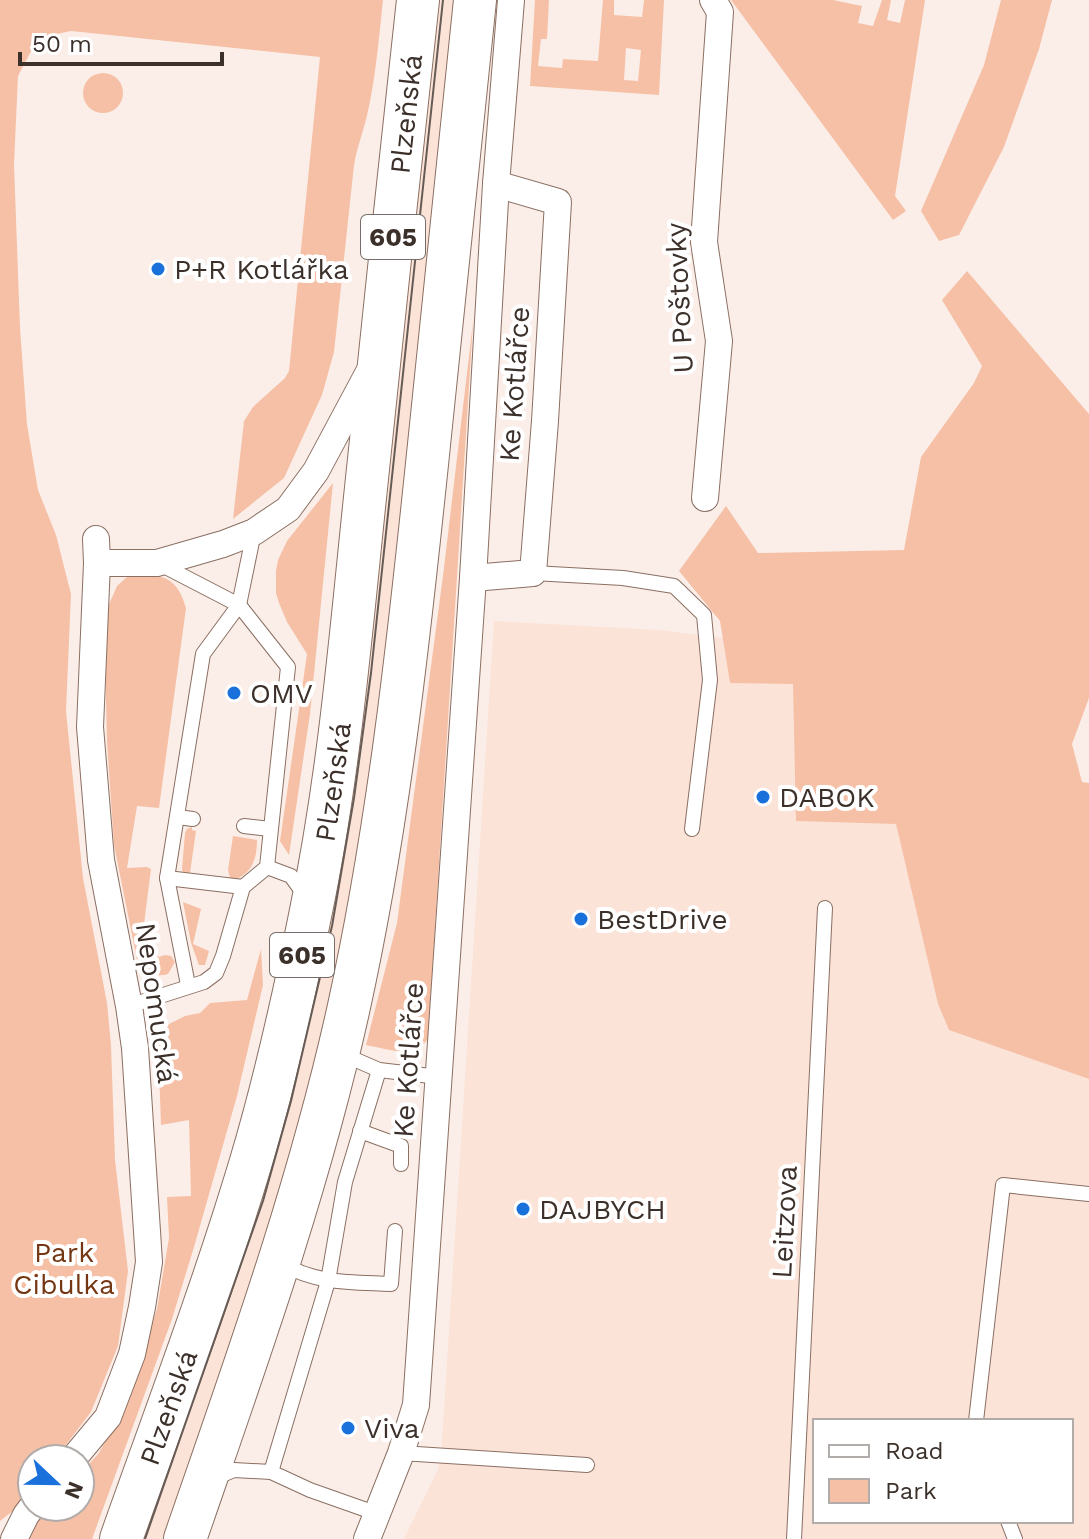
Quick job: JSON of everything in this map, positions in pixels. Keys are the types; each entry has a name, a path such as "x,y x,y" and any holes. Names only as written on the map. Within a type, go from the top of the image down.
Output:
{"main road":[{"name":"Plzeňská","path":"121,1539 251,1162 313,906 345,702 418,0"},
{"name":"Plzeňská","path":"185,1539 279,1262 338,1056 374,882 389,792 416,574 475,0"}],"street":[{"name":"Ke Kotlářce","path":"367,1539 416,1405 473,578 496,184 511,0"},
{"name":"U Poštovky","path":"705,498 719,341 704,242 720,12 713,0"},
{"name":"Ke Kotlářce","path":"496,184 558,202 533,573"},
{"path":"157,563 254,532 288,509 316,471 380,350"},
{"name":"Nepomucká","path":"86,1443 108,1417 132,1354 149,1262 129,1006 101,860 90,727 97,551 157,563"},
{"path":"473,578 533,573"}],"lane":[{"path":"188,985 167,878 203,654 239,605 254,532"},
{"path":"129,1006 204,982 216,973 243,887 267,867 288,667 239,605 157,563"},
{"path":"533,573 623,578 674,586 704,615 710,680 692,829"},
{"path":"177,817 193,819"},
{"path":"244,826 270,829"},
{"path":"267,867 291,876 313,906"},
{"path":"167,878 243,887"},
{"name":"Leitzova","path":"794,1539 825,908"},
{"path":"338,1056 379,1070 439,1077"},
{"path":"271,1472 328,1281 345,1182 379,1070"},
{"path":"360,1131 401,1146 401,1164"},
{"path":"976,1419 1003,1185 1089,1194"},
{"path":"279,1262 328,1281 391,1284 395,1231"},
{"path":"401,1453 587,1465"},
{"path":"205,1483 234,1470 271,1472 310,1490 378,1514"}],"shaded area":[{"path":"436,0 462,0 382,734 322,1050 247,1307 165,1539 137,1539 246,1224"},
{"path":"494,621 659,630 723,638 730,683 793,683 896,824 938,1004 949,1030 1089,1079 1089,1539 404,1539 438,1469"}],"green space":[{"name":"Park Cibulka","path":"0,0 383,0 371,97 354,165 334,352 322,395 284,478 233,519 244,421 253,407 289,371 320,57 71,31 38,38 18,76 14,164 27,424 38,490 56,535 71,594 66,711 83,878 107,1003 115,1160 128,1271 118,1346 91,1412 67,1443 16,1443 16,1509 0,1521"},
{"path":"535,0 549,0 547,39 541,39 538,66 562,68 563,59 598,61 603,0 614,0 614,15 642,17 644,0 664,0 659,95 530,86","holes":["626,48 641,50 638,81 624,80"]},
{"path":"731,0 833,0 862,6 858,23 873,26 882,0 891,0 887,20 900,23 905,0 925,0 895,196 906,211 893,220"},
{"path":"1001,0 1052,0 1039,49 1004,147 959,235 939,241 921,211 984,65"},
{"path":"103,73 117,79 123,93 117,107 103,113 89,107 83,93 89,79"},
{"path":"967,271 1089,414 1089,698 1072,744 1082,782 1089,783 1089,1079 949,1030 938,1004 896,824 796,821 793,684 730,683 720,621 679,571 726,506 758,553 904,550 921,457 974,383 982,366 942,300"},
{"path":"473,322 428,1039 415,1049 391,1050 366,1045 397,923"},
{"path":"333,483 310,714 289,855 280,841 307,654 279,603 276,571 287,541"},
{"path":"141,573 171,582 186,608 159,808 137,806 127,868 151,869 144,946 159,957 171,956 175,962 168,974 163,975 150,973 137,960 114,845 107,742 107,609 117,586 128,576"},
{"path":"192,827 196,831 190,873 187,874 182,869 185,833"},
{"path":"233,836 257,840 252,864 234,880 230,878 228,870"},
{"path":"183,902 201,909 193,944 209,951 205,965 199,965 191,943"},
{"path":"261,949 263,985 237,1096 194,1247 172,1319 92,1539 27,1539 35,1523 96,1523 96,1456 122,1410 157,1309 169,1238 167,1197 191,1196 189,1120 161,1125 158,1042 169,1024 200,1013 210,1003 247,1000"}],"tram line":[{"path":"145,1539 263,1201 291,1101 332,926 371,673 443,0"}],"place":[{"name":"P+R Kotlářka","path":"158,269"},
{"name":"OMV","path":"234,693"},
{"name":"DABOK","path":"763,797"},
{"name":"BestDrive","path":"581,919"},
{"name":"DAJBYCH","path":"523,1209"},
{"name":"Viva","path":"348,1428"}]}
